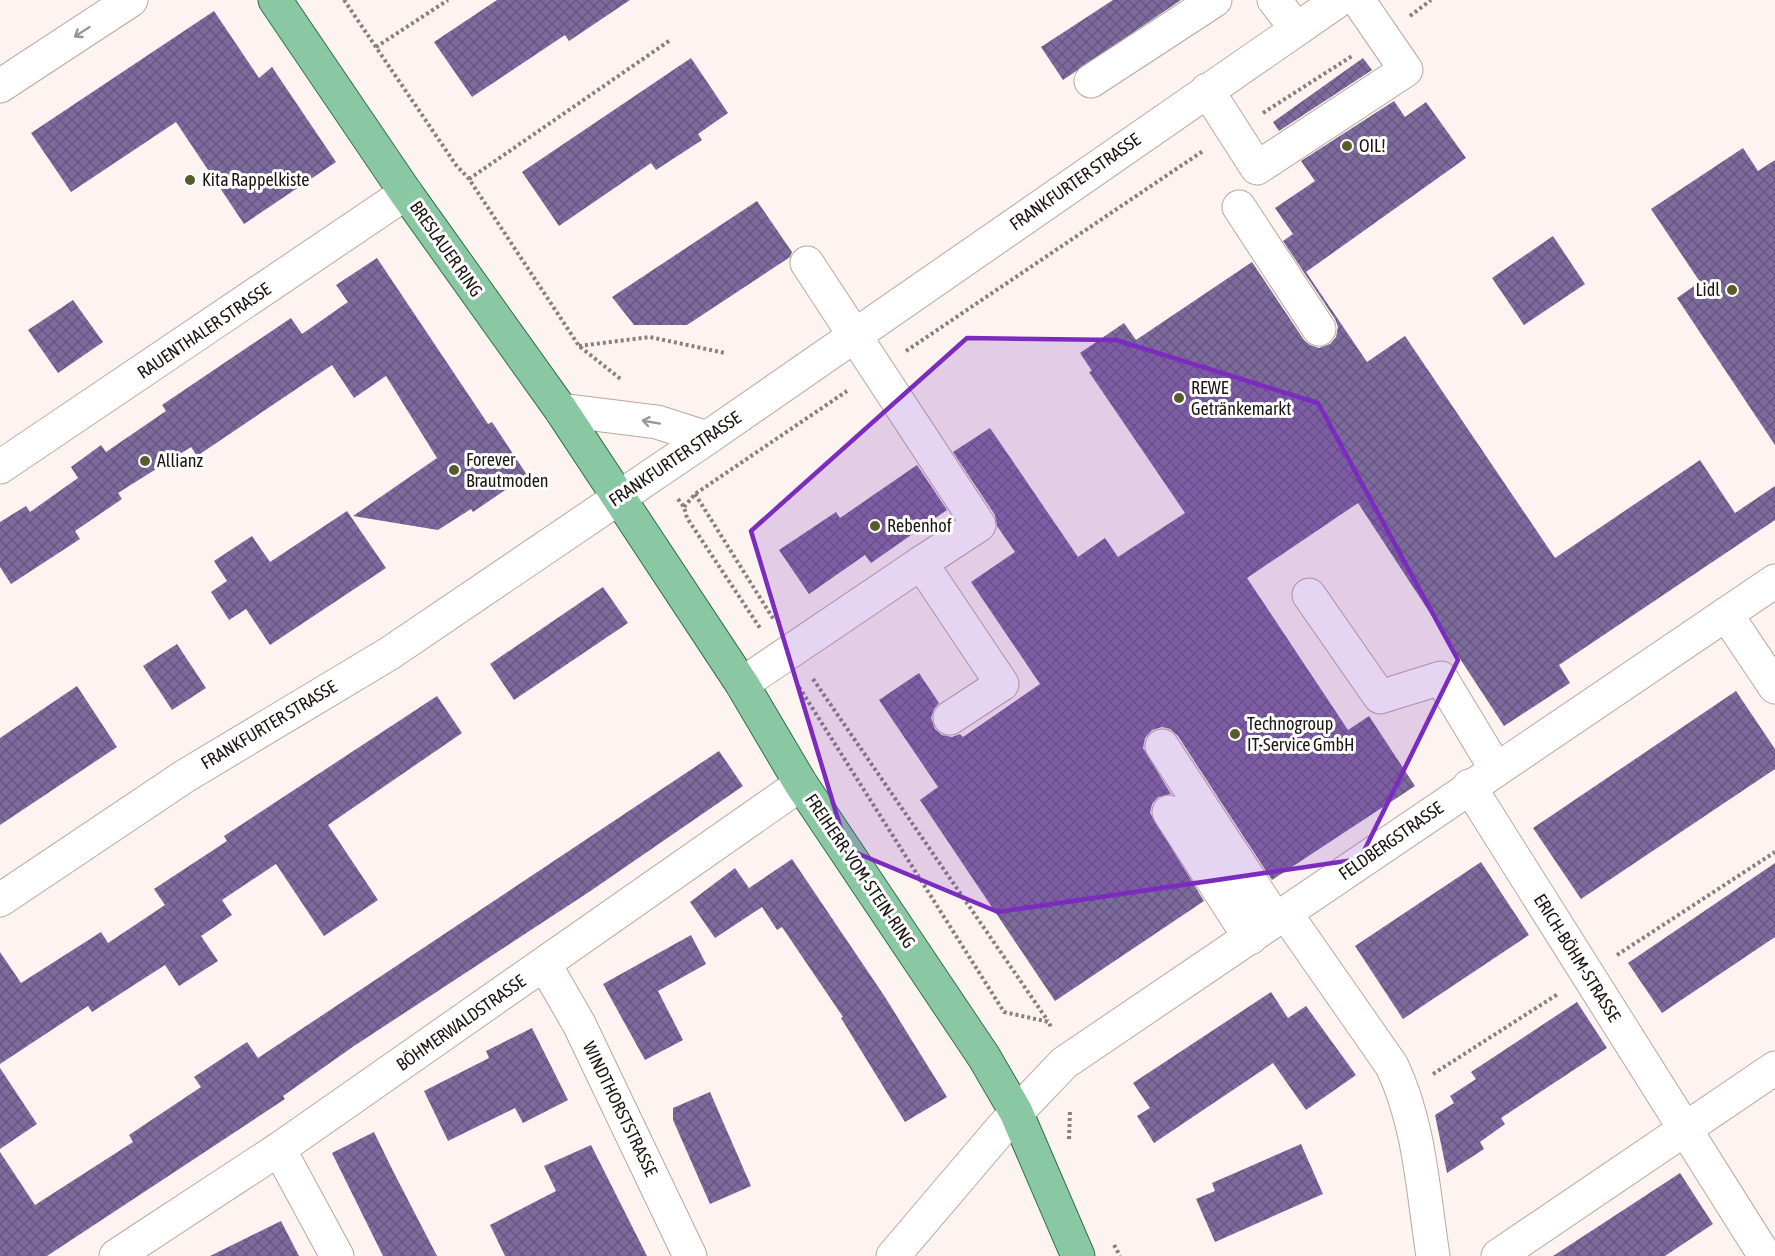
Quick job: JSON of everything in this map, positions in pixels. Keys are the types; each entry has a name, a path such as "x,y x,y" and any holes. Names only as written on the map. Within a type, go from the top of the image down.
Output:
{"main road":[{"name":"BRESLAUER RING","path":"275,0 406,194 561,410 618,498"},
{"name":"FREIHERR-VOM-STEIN-RING","path":"618,498 742,684 801,784 929,972 1016,1112 1078,1256"}],"street":[{"path":"0,86 131,0"},
{"path":"1091,81 1215,0"},
{"path":"1274,0 1297,29"},
{"name":"FRANKFURTER STRASSE","path":"0,900 185,776 390,653 707,438 1339,0"},
{"path":"1207,90 1257,168 1406,70 1358,0"},
{"name":"RAUENTHALER STRASSE","path":"0,467 406,194"},
{"path":"1239,207 1319,329"},
{"path":"742,684 978,525 807,263"},
{"path":"561,410 657,422 707,438"},
{"path":"921,563 1002,684 950,718"},
{"name":"FELDBERGSTRASSE","path":"893,1256 1016,1112 1064,1063 1775,581"},
{"name":"ERICH-BÖHM-STRASSE","path":"1309,595 1380,697 1441,678 1483,777 1686,1130 1765,1256"},
{"path":"1726,614 1775,687"},
{"path":"1162,746 1271,924"},
{"name":"BÖHMERWALDSTRASSE","path":"116,1256 279,1149 801,784"},
{"path":"1169,812 1271,924 1392,1066 1404,1092 1413,1125 1433,1256"},
{"name":"WINDTHORSTSTRASSE","path":"545,965 579,1024 690,1256"},
{"path":"1498,1256 1775,1068"},
{"path":"279,1149 337,1256"}],"path":[{"path":"344,0 456,165 469,179 579,346 627,384"},
{"path":"376,47 448,0"},
{"path":"1052,1031 1049,1022 687,518 684,507 695,494 1234,132 1383,36 1431,0"},
{"path":"469,179 669,41"},
{"path":"579,346 650,337 725,353"},
{"path":"695,494 786,653 1004,1012 1049,1022"},
{"path":"1069,1142 1067,1125 1070,1108"},
{"path":"1110,1235 1120,1256"}],"highlighted area":[{"path":"967,338 1116,340 1318,403 1458,660 1360,859 998,912 847,849 751,531"}],"building":[{"path":"497,0 630,0 569,41 565,35 472,97 434,42"},
{"path":"1113,0 1181,0 1063,80 1041,47"},
{"path":"214,11 259,78 272,67 336,162 244,224 176,122 71,192 31,133"},
{"path":"691,58 728,113 698,134 702,140 656,170 651,163 559,226 522,172"},
{"path":"1363,58 1372,70 1279,131 1273,122"},
{"path":"1394,101 1405,117 1426,102 1466,158 1306,272 1367,362 1405,336 1555,558 1700,460 1735,513 1775,486 1775,520 1559,665 1570,683 1504,726 1358,503 1247,578 1348,730 1369,716 1415,786 1272,880 1178,736 1170,729 1162,727 1152,730 1145,738 1143,748 1171,794 1158,797 1152,804 1150,813 1204,901 1055,1001 920,800 938,787 879,700 919,673 939,703 931,718 935,729 942,735 952,737 960,734 963,737 1040,684 971,582 1015,552 997,526 995,515 953,452 990,428 1078,557 1105,538 1118,557 1185,513 1089,372 1092,371 1080,353 1124,323 1136,340 1252,262 1304,340 1319,348 1330,344 1336,337 1338,327 1335,319 1283,241 1293,234 1275,208 1315,181 1301,161"},
{"name":"Lidl","path":"1743,148 1758,171 1775,160 1775,445 1677,298 1700,282 1651,209"},
{"path":"757,201 792,252 790,257 687,325 634,325 612,297"},
{"path":"1553,236 1585,284 1524,325 1492,278"},
{"path":"377,258 488,424 492,422 527,475 473,512 471,509 438,530 353,516 437,458 386,376 354,398 332,365 197,456 191,447 118,493 122,499 75,531 80,539 11,584 0,567 0,522 26,506 30,512 78,478 71,467 101,445 106,452 166,411 162,405 291,318 302,334 348,302 336,285"},
{"path":"73,300 103,342 58,373 28,330"},
{"path":"917,465 947,510 871,563 865,555 809,594 779,550 836,512 840,518"},
{"path":"347,511 386,568 270,645 246,609 229,620 211,592 227,581 214,561 252,536 270,562"},
{"path":"603,587 628,623 514,700 490,664"},
{"path":"177,644 206,688 172,710 143,666"},
{"path":"77,686 117,747 0,825 0,738"},
{"path":"1736,691 1775,749 1775,769 1581,899 1533,828"},
{"path":"437,696 462,733 328,825 378,900 324,936 276,864 222,900 232,915 201,936 218,961 179,986 165,965 92,1012 88,1006 0,1064 0,952 21,983 101,932 108,943 165,905 154,889 227,841 224,836"},
{"path":"719,751 743,786 589,892 354,1046 283,1096 285,1099 47,1256 0,1256 0,1152 35,1205 133,1142 129,1135 201,1087 194,1077 247,1042 258,1058"},
{"path":"792,859 885,997 947,1097 905,1122 841,1018 843,1017 782,927 777,930 762,907 715,938 690,902 735,868 751,891 749,888"},
{"path":"1481,862 1529,935 1403,1019 1355,946"},
{"path":"1775,863 1775,937 1662,1013 1628,963"},
{"path":"691,935 706,964 658,991 683,1040 645,1060 603,984"},
{"path":"1271,992 1288,1018 1306,1006 1356,1075 1306,1110 1273,1063 1154,1143 1137,1116 1150,1108 1133,1083"},
{"path":"1577,1002 1607,1048 1501,1118 1505,1124 1480,1142 1484,1149 1447,1173 1435,1115 1454,1103 1450,1096 1476,1079 1471,1072"},
{"path":"532,1028 568,1100 523,1123 515,1108 448,1141 424,1091 489,1058 486,1051"},
{"path":"0,1068 37,1124 0,1149"},
{"path":"710,1092 751,1186 710,1204 673,1120 673,1108"},
{"path":"374,1132 437,1256 383,1256 332,1153"},
{"path":"1301,1144 1323,1194 1215,1242 1196,1199 1215,1191 1212,1183"},
{"path":"591,1145 647,1256 505,1256 490,1225 556,1191 544,1166"},
{"path":"1680,1173 1713,1224 1665,1256 1553,1256"},
{"path":"281,1221 299,1256 210,1256"}],"place":[{"name":"OIL!","path":"1347,146"},
{"name":"Kita Rappelkiste","path":"190,180"},
{"name":"Lidl","path":"1732,290"},
{"name":"REWE Getränkemarkt","path":"1179,398"},
{"name":"Allianz","path":"145,461"},
{"name":"Forever Brautmoden","path":"454,470"},
{"name":"Rebenhof","path":"875,526"},
{"name":"Technogroup IT-Service GmbH","path":"1235,734"}]}
